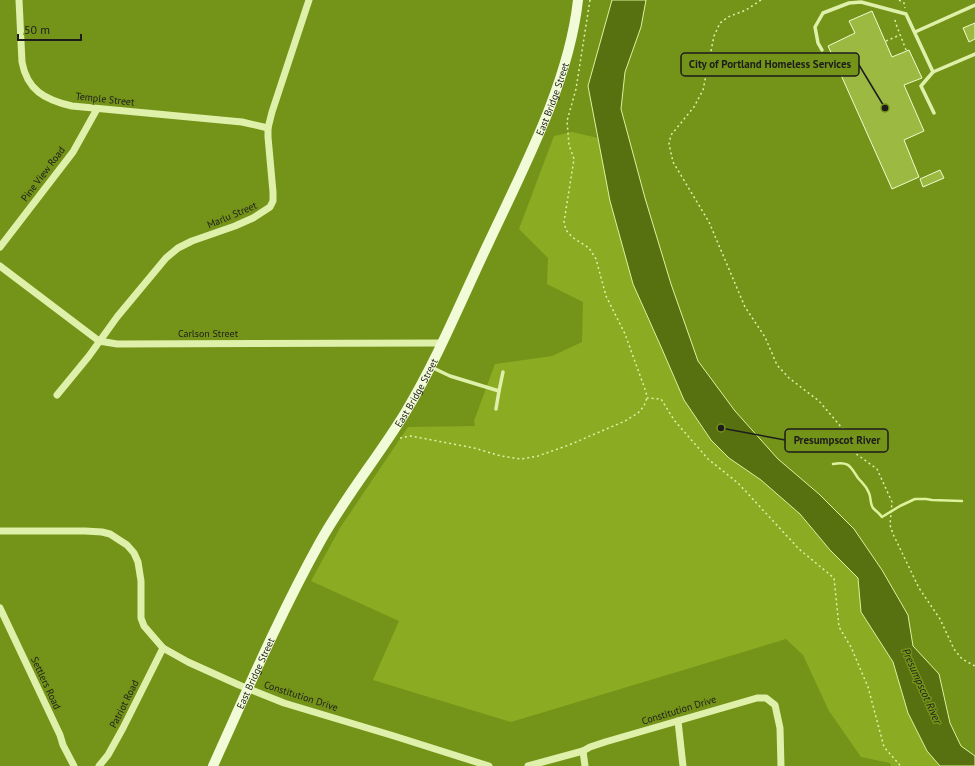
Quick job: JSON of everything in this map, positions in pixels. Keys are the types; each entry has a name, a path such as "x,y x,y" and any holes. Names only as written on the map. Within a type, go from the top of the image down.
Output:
{"street":[{"name":"Temple Street","path":"19,0 22,62 24,71 28,80 43,96 58,102 97,109 235,121 268,128"},
{"name":"Marlu Street","path":"57,395 166,258 178,248 192,241 235,226 253,218 270,207 273,201 273,192 268,128 308,0"},
{"name":"East Bridge Street","path":"212,766 320,541 398,424 442,343 541,130 563,68 578,0"},
{"name":"Pine View Road","path":"0,247 73,152 97,109"},
{"name":"Carlson Street","path":"0,266 99,341 117,344 442,343"},
{"name":"Constitution Drive","path":"0,531 102,532 119,539 134,553 138,562 141,581 141,618 144,626 163,648 188,662 248,689 284,703 489,766"},
{"name":"Settlers Road","path":"0,608 74,766"},
{"name":"Patriot Road","path":"99,766 108,755 123,728 163,648"},
{"name":"Constitution Drive","path":"528,766 583,751 604,742 757,698 766,698 775,705 779,718 781,766"},
{"path":"678,721 683,766"},
{"path":"583,751 585,766"}],"lane":[{"path":"822,50 818,43 815,27 823,13 849,3 861,2 906,14 933,72"},
{"path":"915,32 975,6"},
{"path":"934,113 921,86 933,72 975,54"},
{"path":"430,366 450,376 499,391"},
{"path":"496,409 503,372"}],"path":[{"path":"400,438 411,436 521,459 538,456 570,445 625,420 638,413 644,406 647,398 646,392 625,334 606,296 596,259 589,248 572,238 566,230 564,222 574,159 569,144 567,121 576,90 590,0"},
{"path":"761,0 746,10 728,17 720,23 714,36 703,90 694,107 670,135 669,144 673,162 709,222 745,307 765,337 777,366 789,378 819,401 848,435 855,453 877,469 892,502 890,525 893,534 919,588 940,619 954,649 962,659 975,666"},
{"path":"899,0 904,3 906,14"},
{"path":"896,20 900,36 906,50"},
{"path":"886,41 900,36"},
{"path":"647,398 661,399 674,420 708,459 738,483 799,549 834,578 839,627 851,647 868,687 884,747 900,766"}],"shaded area":[{"path":"572,132 598,138 610,201 662,349 684,400 711,440 729,458 761,480 800,514 830,550 858,578 861,612 893,662 908,713 927,751 940,766 891,766 890,763 861,757 829,711 803,655 786,639 511,722 373,680 399,621 311,581 340,528 408,427 475,426 474,421 495,364 552,356 582,342 583,302 547,284 548,258 519,229 554,136"}],"water":[{"path":"612,0 646,0 641,27 625,72 621,109 645,198 671,284 698,361 735,411 778,459 819,494 854,529 882,570 908,615 913,646 939,674 950,723 961,746 975,756 975,766 940,766 927,751 908,713 893,662 861,612 858,578 830,550 800,514 761,480 729,458 711,440 684,400 633,284 610,201 588,86"}],"building":[{"path":"872,11 892,57 909,50 922,78 904,85 924,131 904,140 919,177 892,189 828,46 855,33 849,21"},
{"path":"975,23 975,39 969,42 963,28"},
{"path":"940,170 944,178 923,187 920,179"}],"waterway":[{"path":"833,464 843,463 851,468 868,490 871,505 882,517 915,499 962,501"}],"place":[{"name":"City of Portland Homeless Services","path":"885,108"},
{"name":"Presumpscot River","path":"721,428"}]}
